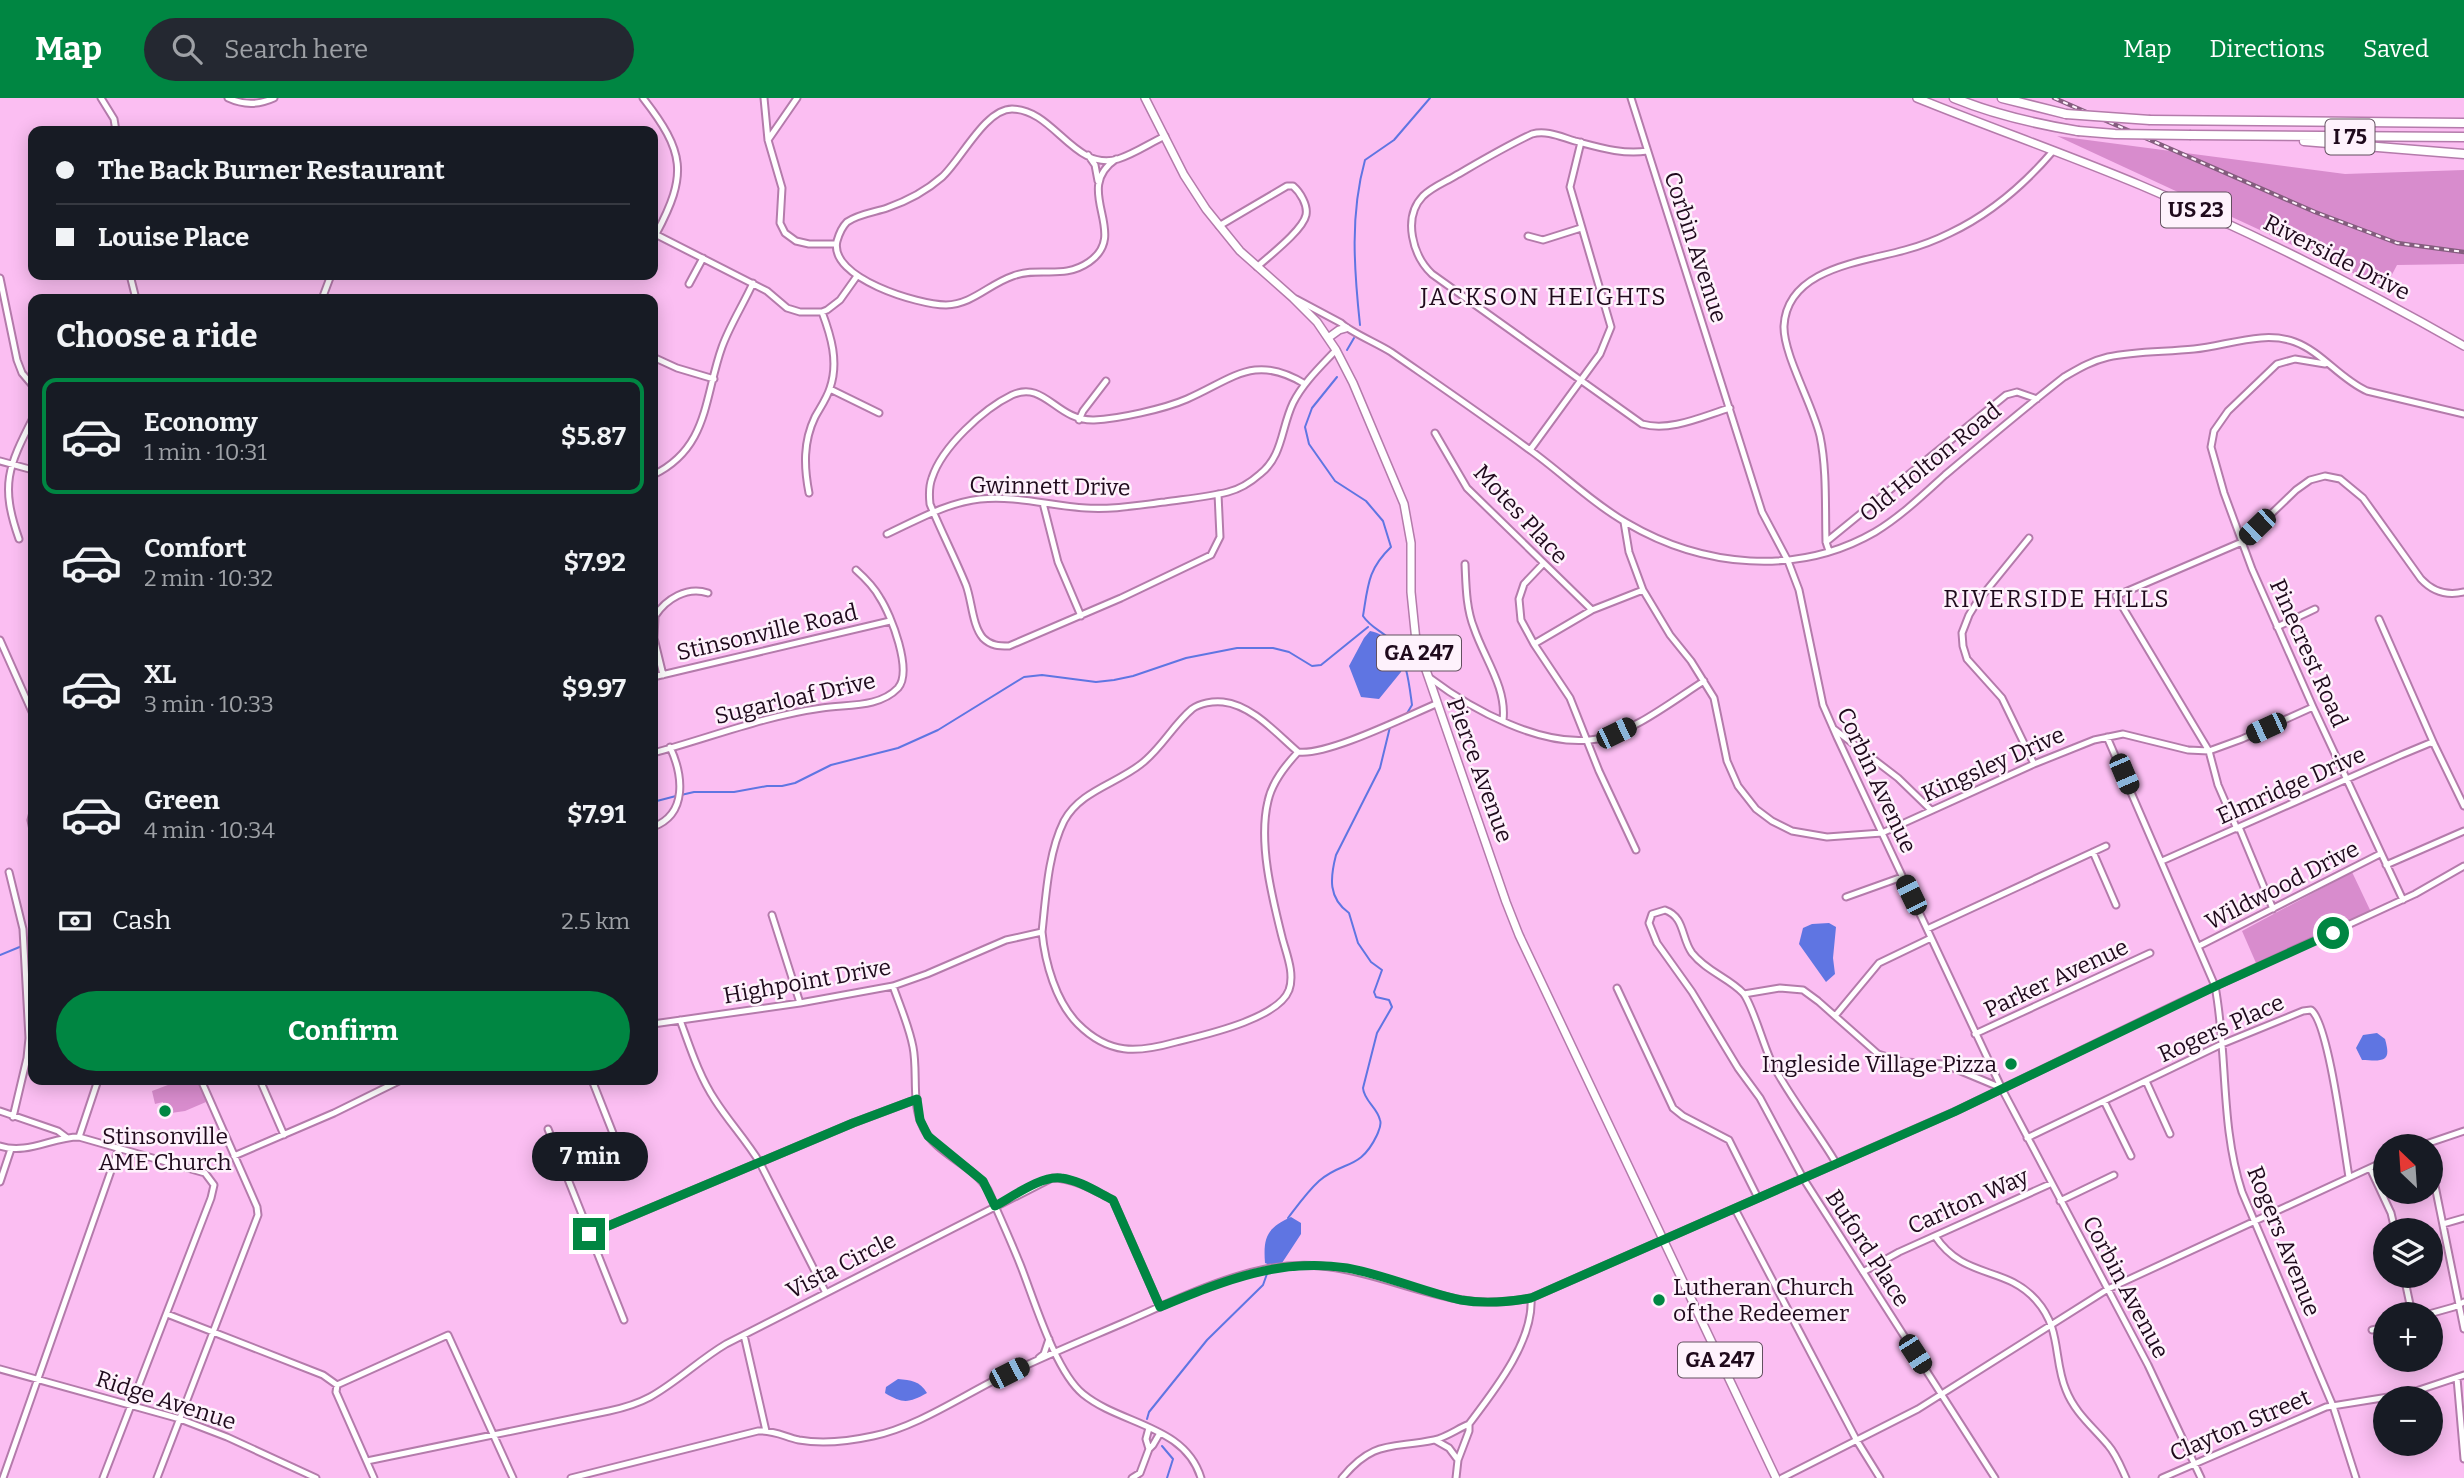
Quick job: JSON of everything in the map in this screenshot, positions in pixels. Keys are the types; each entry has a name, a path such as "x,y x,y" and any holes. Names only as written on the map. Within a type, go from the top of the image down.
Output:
{"highway":[{"name":"I 75","path":"1954,98 1975,107 2019,119 2078,131 2115,134 2464,137"},
{"name":"I 75","path":"2002,98 2066,114 2104,118 2464,122"},
{"path":"2248,136 2464,154"}],"main road":[{"name":"Pierce Avenue","path":"1145,98 1195,194 1219,226 1257,267 1317,322 1336,350 1357,393 1404,504 1411,543 1413,621 1423,668 1519,935 1776,1478"},
{"name":"Riverside Drive","path":"1917,98 2139,185 2258,238 2389,303 2464,346"},
{"path":"1328,338 1346,328"}],"street":[{"path":"101,98 114,119 115,126"},
{"path":"228,98 249,104 264,103 274,98"},
{"path":"643,98 667,131 678,169 674,198 658,227"},
{"path":"764,98 768,140 782,188 779,218 785,233 796,241 809,244 836,244"},
{"path":"768,140 797,98"},
{"name":"Corbin Avenue","path":"1631,98 1762,512 1788,561 1798,590 1823,705 2001,1089 2148,1365 2202,1478"},
{"path":"1088,155 1095,165 1098,181 1097,197 1105,224 1104,242 1094,258 1078,268 1057,273 1029,272 1014,275 965,302 942,305 899,295 857,276 844,265 836,244 843,227 850,220 906,201 941,178 988,121 1006,109 1018,109 1039,116 1076,149 1088,155 1116,159"},
{"path":"1647,151 1624,152 1538,132 1514,143 1424,195 1416,209 1411,231 1420,261 1432,274 1632,418 1651,427 1671,425 1730,408"},
{"path":"1098,181 1106,167 1116,159 1165,136"},
{"path":"1530,450 1600,354 1611,327 1570,187 1571,174 1581,142"},
{"path":"1829,551 1826,542 1820,437 1785,338 1787,311 1794,298 1817,277 1835,268 1906,250 1965,225 2010,195 2053,151"},
{"path":"1219,226 1287,186 1297,189 1307,209 1304,221 1257,267"},
{"path":"1528,236 1543,240 1581,228"},
{"path":"658,236 753,284 794,310 806,313 822,312 840,300 857,276"},
{"path":"689,284 703,258"},
{"path":"0,278 17,360 28,380"},
{"path":"658,472 677,460 697,434 706,412 723,345 753,284"},
{"name":"Old Holton Road","path":"1293,298 1380,345 1530,450 1624,522 1672,545 1703,555 1732,560 1788,561 1829,551 1861,539 1889,522 2064,377 2084,365 2121,355 2196,349 2271,338 2298,343 2353,384 2367,391 2464,414"},
{"path":"809,493 805,466 807,444 813,421 830,389 834,372 833,352 822,312"},
{"name":"Gwinnett Drive","path":"887,534 952,504 984,498 1103,508 1218,494 1248,483 1271,464 1281,444 1286,417 1304,384 1336,350"},
{"name":"Pinecrest Road","path":"2328,364 2295,359 2277,364 2228,411 2214,431 2211,447 2213,461 2242,542 2277,627 2403,900"},
{"path":"658,360 713,379"},
{"path":"1218,494 1220,537 1211,555 1081,616 1009,646 994,645 985,640 978,630 968,589 933,512 929,491 939,462 969,427 1004,400 1021,392 1035,392 1067,415 1096,420 1185,400 1231,376 1251,369 1275,370 1304,384"},
{"path":"1079,419 1106,381"},
{"path":"830,389 879,413"},
{"path":"1826,542 2006,395 2017,392 2037,399"},
{"path":"19,539 7,512 6,481 10,465 28,428"},
{"name":"Motes Place","path":"1435,433 1466,488 1592,610"},
{"path":"0,461 28,469"},
{"path":"2273,909 2218,785 2209,751 2116,596 2242,542 2310,480 2325,476 2340,479 2372,508 2430,588 2441,593 2464,592"},
{"path":"1043,503 1058,562 1081,616"},
{"name":"Kingsley Drive","path":"1624,522 1629,552 1643,590 1670,635 1714,698 1732,776 1756,809 1781,826 1805,835 1827,837 1882,833 2034,764 2107,737 2123,734 2188,750 2209,751 2312,707"},
{"path":"2029,538 1977,602 1962,633 1968,659 2001,698 2034,764"},
{"path":"1465,564 1469,611 1499,688 1503,720"},
{"path":"1543,564 1524,584 1519,599 1521,620 1570,698 1599,771 1636,850"},
{"name":"Sugarloaf Drive","path":"658,751 787,715 822,708 861,705 896,690 904,675 901,653 880,596 856,570"},
{"path":"658,612 670,598 700,590 708,593"},
{"path":"1534,644 1592,610 1643,590"},
{"path":"2277,627 2315,609"},
{"path":"2379,619 2464,806"},
{"name":"Stinsonville Road","path":"658,676 890,621"},
{"path":"0,640 28,704"},
{"path":"658,654 663,674"},
{"path":"1423,668 1432,679 1503,720 1553,738 1588,740 1631,726 1704,681"},
{"path":"1298,752 1275,782 1265,815 1268,869 1290,966 1289,990 1273,1007 1247,1021 1138,1050 1111,1047 1085,1031 1063,1003 1052,977 1042,932 1056,845 1072,810 1094,792 1142,764 1192,709 1214,701 1237,704 1298,752 1307,753 1329,748 1436,704"},
{"path":"1834,729 1898,778 1931,810"},
{"name":"Rogers Avenue","path":"2107,737 2216,986 2231,1151 2242,1192 2333,1406 2356,1478"},
{"name":"Elmridge Drive","path":"2162,861 2401,755 2430,743 2434,744"},
{"path":"658,824 669,819 681,794 670,747"},
{"name":"Wildwood Drive","path":"2386,865 2464,831"},
{"path":"1927,929 2106,846"},
{"path":"2093,852 2116,905"},
{"name":"Wildwood Drive","path":"2199,946 2380,854"},
{"path":"571,1478 766,1431 810,1441 874,1436 900,1429 1037,1360 1160,1307 1243,1275 1277,1267 1319,1266 1357,1270 1462,1300 1496,1302 1531,1298 1665,1241 2001,1089 2403,900 2464,866"},
{"path":"9,873 23,929 28,1020"},
{"path":"1846,897 1902,877"},
{"name":"Buford Place","path":"1744,994 1694,956 1674,914 1665,910 1653,914 1649,921 1657,943 1699,1002 1738,1068 1760,1098 1803,1178 1995,1478"},
{"path":"772,915 800,1003"},
{"name":"Highpoint Drive","path":"658,1023 800,1003 893,986 1006,940 1042,932"},
{"path":"1835,1016 1879,962 1931,938"},
{"name":"Parker Avenue","path":"1975,1034 2150,953"},
{"path":"893,986 913,1047 920,1120 928,1136 983,1181 1056,1353 1074,1385 1112,1411 1176,1441 1190,1455 1201,1478"},
{"path":"1617,988 1673,1108 1729,1140 1758,1198"},
{"path":"1836,1163 1776,1071 1744,994 1794,988 1812,995 1872,1050 1886,1058 1903,1062 1945,1064 1996,1084 2001,1089"},
{"name":"Rogers Place","path":"2027,1138 2222,1044 2308,1010 2315,1012 2329,1063 2349,1177"},
{"path":"680,1020 698,1069 715,1101 748,1142 826,1293"},
{"path":"13,1117 28,1048"},
{"path":"2146,1081 2170,1134"},
{"path":"79,1136 96,1085"},
{"path":"157,1478 258,1221 257,1207 203,1085"},
{"path":"262,1085 284,1135"},
{"path":"234,1156 391,1085"},
{"path":"594,1085 618,1146"},
{"path":"589,1234 917,1099"},
{"path":"2104,1101 2131,1156"},
{"path":"0,1111 58,1131 66,1137"},
{"path":"548,1129 624,1320"},
{"path":"2443,1138 2464,1131"},
{"path":"0,1146 15,1150 79,1136 205,1173 214,1185 103,1478"},
{"path":"0,1182 10,1149"},
{"path":"3,1478 119,1149"},
{"path":"1782,1478 1892,1424 2108,1289 2373,1167"},
{"path":"2370,1168 2392,1218"},
{"path":"2060,1201 2114,1175"},
{"name":"Vista Circle","path":"367,1461 608,1412 636,1403 660,1391 715,1351 744,1335 1052,1178 1078,1183 1113,1200 1160,1307"},
{"name":"Carlton Way","path":"1863,1272 1886,1258 2050,1184"},
{"path":"1735,1209 1857,1441 1880,1478"},
{"path":"2464,1218 2443,1224 2462,1304 2464,1329"},
{"path":"1935,1236 1956,1259 1972,1269 1999,1276 2018,1285 2035,1299 2052,1324 2062,1381 2069,1399 2110,1447 2126,1478"},
{"path":"1342,1478 1355,1464 1379,1449 1394,1444 1435,1440 1469,1424 1523,1343 1530,1323 1531,1298"},
{"path":"2443,1310 2462,1304"},
{"path":"167,1314 323,1375 337,1385"},
{"path":"337,1385 449,1335 513,1478"},
{"path":"744,1335 766,1431"},
{"path":"1037,1360 1044,1353 1049,1336"},
{"name":"Ridge Avenue","path":"0,1369 180,1419 227,1437 316,1478"},
{"name":"Clayton Street","path":"2162,1478 2326,1407 2412,1393 2464,1375"},
{"path":"2457,1378 2464,1459"},
{"path":"337,1385 336,1392 374,1478"},
{"path":"1455,1478 1469,1424"},
{"path":"1132,1478 1140,1475 1149,1448 1146,1438 1149,1427"},
{"path":"1149,1448 1160,1433"},
{"path":"1435,1440 1449,1448 1458,1460"}],"shaded area":[{"path":"2057,136 2345,174 2464,170 2464,264 2397,265 2385,288"},
{"path":"2352,872 2371,912 2256,963 2242,931"},
{"path":"168,1085 200,1085 206,1102 185,1111 171,1113 168,1104 155,1104 152,1091"}],"water":[{"path":"1370,631 1382,635 1391,643 1403,666 1379,699 1361,697 1349,666"},
{"path":"1829,923 1836,927 1833,958 1835,974 1826,982 1799,944 1803,928 1812,924"},
{"path":"2377,1033 2385,1039 2386,1056 2380,1060 2362,1060 2356,1048 2363,1035"},
{"path":"1291,1217 1301,1223 1301,1234 1282,1263 1265,1263 1268,1234"},
{"path":"898,1379 915,1382 927,1393 906,1401 885,1393 886,1387"}],"waterway":[{"path":"1360,325 1355,221 1365,160 1394,140 1430,98"},
{"path":"1347,350 1354,338"},
{"path":"1337,377 1312,408 1305,427 1309,444 1335,481 1366,501 1383,521 1391,547 1373,570 1363,616 1392,641 1401,655 1412,705 1406,715"},
{"path":"681,795 782,786 795,783 831,765 898,748 938,730 1024,677 1042,675 1096,682 1114,680 1186,658 1237,648 1273,648 1289,652 1312,666 1321,665 1368,627"},
{"path":"1288,1218 1319,1181 1364,1154 1377,1135 1381,1122 1363,1088 1377,1033 1392,1007 1389,1000 1376,997 1374,992 1382,970 1371,962 1358,943 1349,913 1334,894 1332,880 1336,855 1380,768 1390,727"},
{"path":"658,801 676,796"},
{"path":"0,955 22,946"},
{"path":"1147,1419 1149,1412 1207,1340 1263,1285 1268,1271"},
{"path":"1162,1446 1173,1459 1167,1478"}],"railway":[{"path":"2054,98 2315,212 2397,243 2464,252"}],"place":[{"name":"Ingleside Village Pizza","path":"2011,1064"},
{"name":"Stinsonville AME Church","path":"165,1111"},
{"name":"Lutheran Church of the Redeemer","path":"1659,1300"}],"district":[{"name":"JACKSON HEIGHTS","path":"1544,297"},
{"name":"RIVERSIDE HILLS","path":"2057,599"}],"route":[{"path":"589,1234 853,1123 917,1099 920,1120 928,1136 983,1181 995,1206 1052,1178 1078,1183 1113,1200 1160,1307 1233,1278 1277,1267 1294,1266 1357,1270 1462,1300 1496,1302 1531,1298 1954,1112 2333,933"}]}
